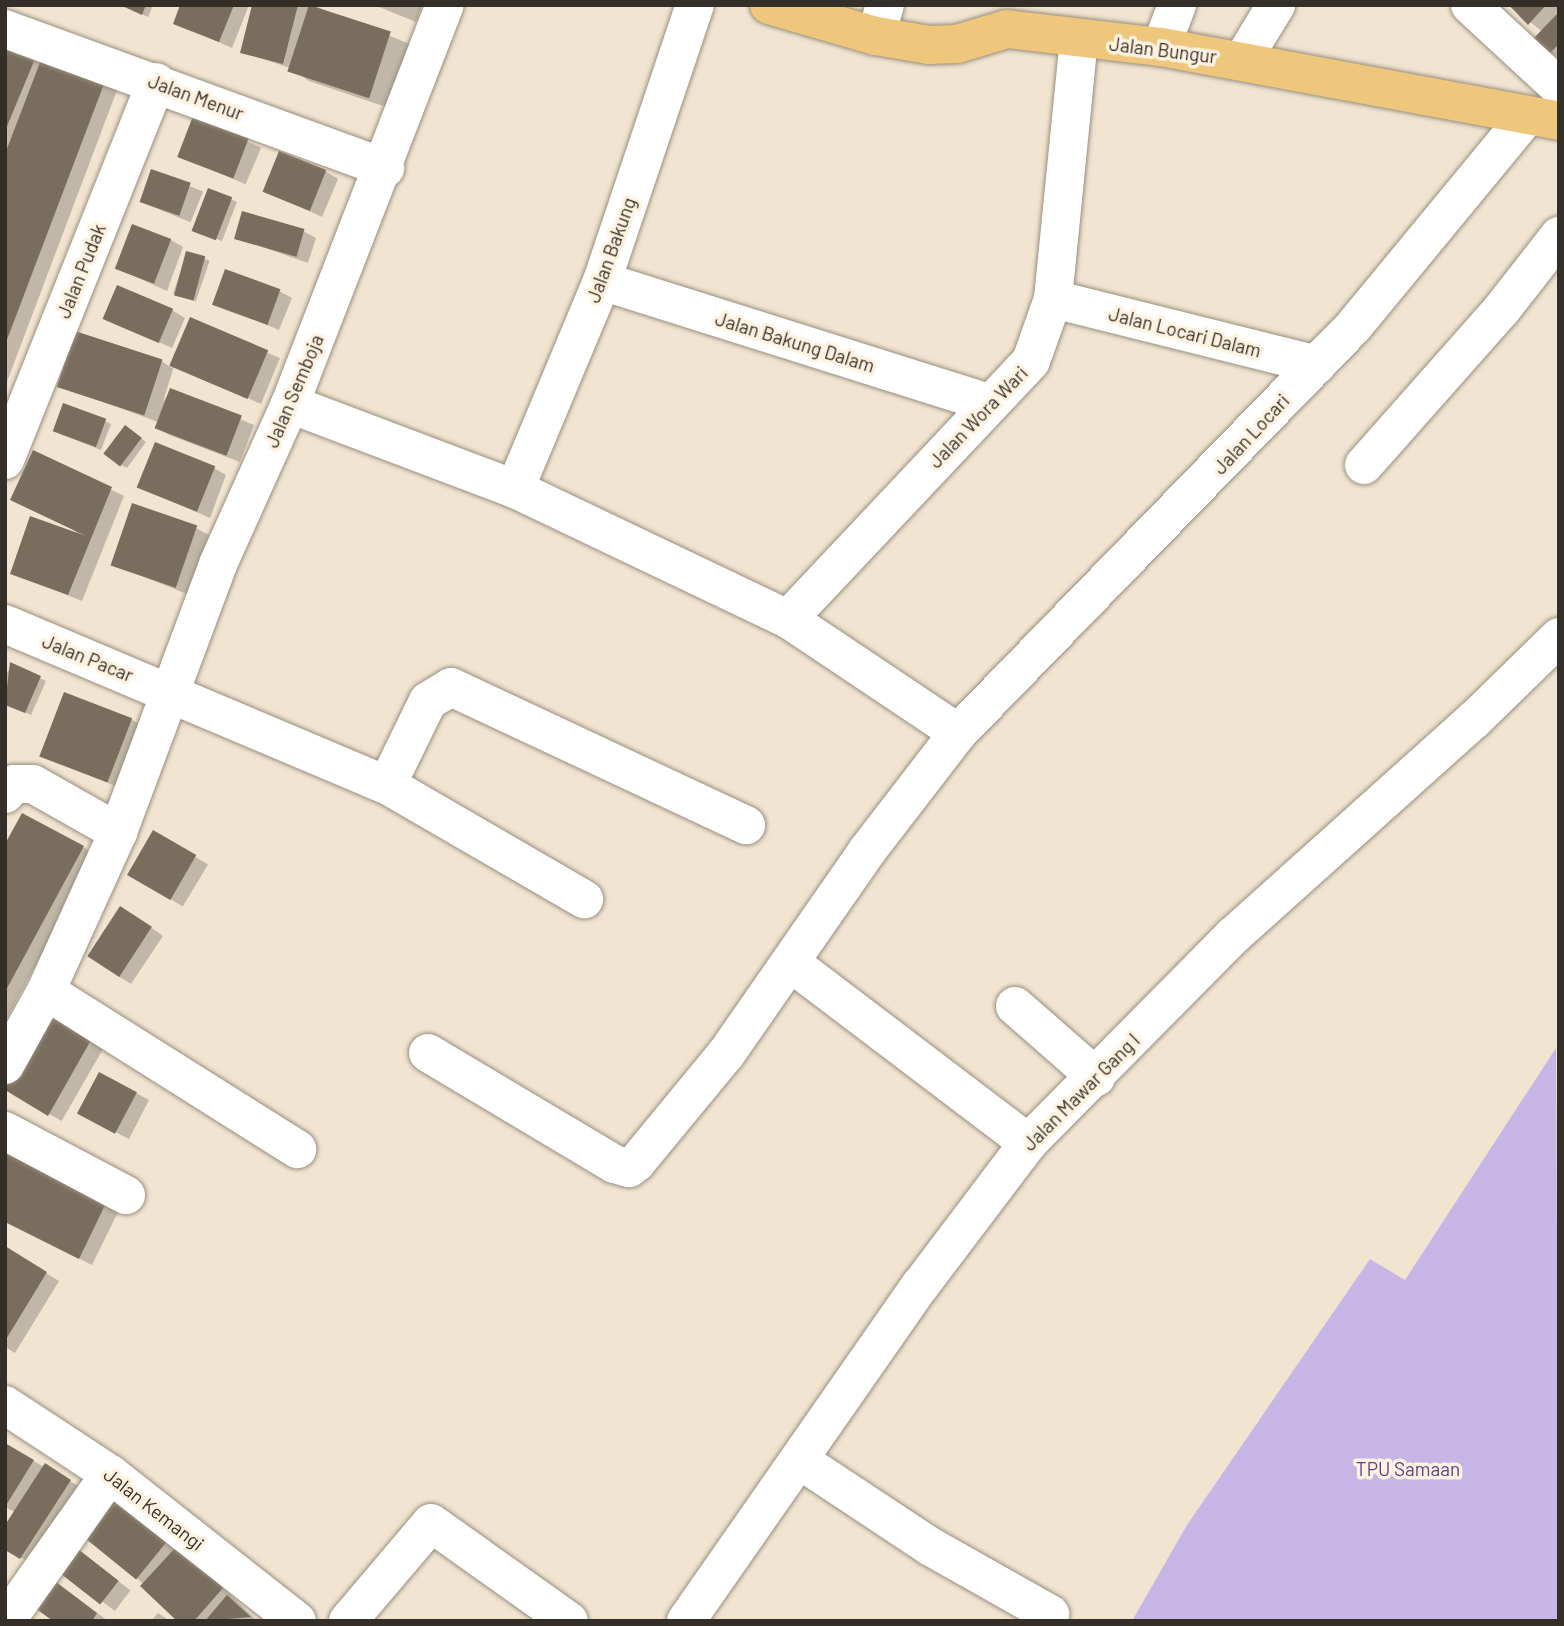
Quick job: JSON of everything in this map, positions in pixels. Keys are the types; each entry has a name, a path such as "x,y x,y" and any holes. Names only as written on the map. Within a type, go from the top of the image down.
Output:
{"main road":[{"name":"Jalan Bungur","path":"769,5 881,21 929,46 957,44 996,17 1079,40 1161,47 1542,120"}],"street":[{"name":"Jalan Semboja","path":"5,1065 46,991 118,832 219,562 290,404 385,168 446,5"},
{"name":"Jalan Bakung","path":"515,489 602,281 695,5"},
{"path":"1161,47 1177,5"},
{"path":"1242,61 1276,5"},
{"path":"1470,5 1559,88"},
{"name":"Jalan Menur","path":"5,29 385,168"},
{"name":"Jalan Wora Wari","path":"788,619 1031,361 1053,299 1079,40"},
{"name":"Jalan Pudak","path":"5,460 156,82"},
{"name":"Jalan Locari","path":"428,1053 614,1164 629,1168 726,1054 867,851 958,733 1317,365 1542,120"},
{"path":"1364,465 1502,309 1559,236"},
{"name":"Jalan Bakung Dalam","path":"602,281 989,403"},
{"name":"Jalan Locari Dalam","path":"1053,299 1317,365"},
{"path":"290,404 515,489 788,619 958,733"},
{"name":"Jalan Pacar","path":"5,624 171,691 387,785 584,899"},
{"name":"Jalan Mawar Gang I","path":"686,1621 802,1461 920,1286 1028,1143 1233,936 1474,720 1559,637"},
{"path":"387,785 428,701 451,687 746,825"},
{"path":"5,794 14,784 33,784 118,832"},
{"path":"791,963 1028,1143"},
{"path":"46,991 297,1149"},
{"path":"1015,1006 1096,1077"},
{"path":"5,1131 126,1195"},
{"name":"Jalan Kemangi","path":"5,1405 110,1474 297,1621"},
{"path":"802,1461 931,1547 1050,1614"},
{"path":"6,1621 110,1474"},
{"path":"348,1621 431,1522 569,1621"}],"green space":[{"name":"TPU Samaan","path":"1556,1048 1559,1621 1132,1621 1187,1525 1370,1259 1405,1280"}],"building":[{"path":"120,5 146,5 142,15"},
{"path":"180,5 234,5 219,42 173,24"},
{"path":"252,5 298,5 283,64 240,53"},
{"path":"309,5 391,32 369,98 287,72"},
{"path":"1509,5 1546,5 1528,25"},
{"path":"1559,12 1559,44 1549,54 1533,39"},
{"path":"5,41 37,54 5,131"},
{"path":"44,52 107,76 5,345 5,154"},
{"path":"193,116 249,138 233,179 177,157"},
{"path":"279,151 326,170 310,211 263,192"},
{"path":"151,169 191,183 179,216 140,202"},
{"path":"208,188 232,197 216,240 192,231"},
{"path":"242,211 304,229 296,257 234,239"},
{"path":"132,224 171,239 154,284 115,269"},
{"path":"186,251 205,256 193,301 174,295"},
{"path":"225,269 280,289 267,325 212,305"},
{"path":"117,285 173,309 159,343 103,319"},
{"path":"190,317 268,350 248,399 169,366"},
{"path":"75,331 162,359 144,416 57,387"},
{"path":"170,388 242,416 226,456 155,428"},
{"path":"63,403 106,419 96,447 53,431"},
{"path":"125,425 142,438 120,466 103,454"},
{"path":"155,442 215,466 197,512 137,487"},
{"path":"33,450 112,487 68,595 10,574 30,516 86,536 10,500"},
{"path":"132,503 197,525 176,588 111,565"},
{"path":"10,662 41,676 25,713 5,705"},
{"path":"64,692 132,718 107,783 39,756"},
{"path":"22,813 84,846 5,992 5,844"},
{"path":"153,830 196,855 170,900 127,875"},
{"path":"120,906 152,927 119,977 87,956"},
{"path":"38,1009 91,1040 48,1116 5,1090 5,1066"},
{"path":"99,1072 137,1092 115,1134 77,1113"},
{"path":"5,1150 107,1201 79,1259 5,1222"},
{"path":"5,1246 47,1272 5,1341"},
{"path":"5,1443 34,1460 5,1507"},
{"path":"45,1463 71,1480 20,1559 5,1550 5,1525"},
{"path":"108,1495 166,1542 136,1580 78,1532"},
{"path":"69,1542 119,1581 100,1604 51,1566"},
{"path":"177,1546 223,1588 194,1621 177,1621 140,1586"},
{"path":"48,1576 97,1613 92,1621 53,1621 28,1603"},
{"path":"227,1595 251,1617 205,1621"}]}
